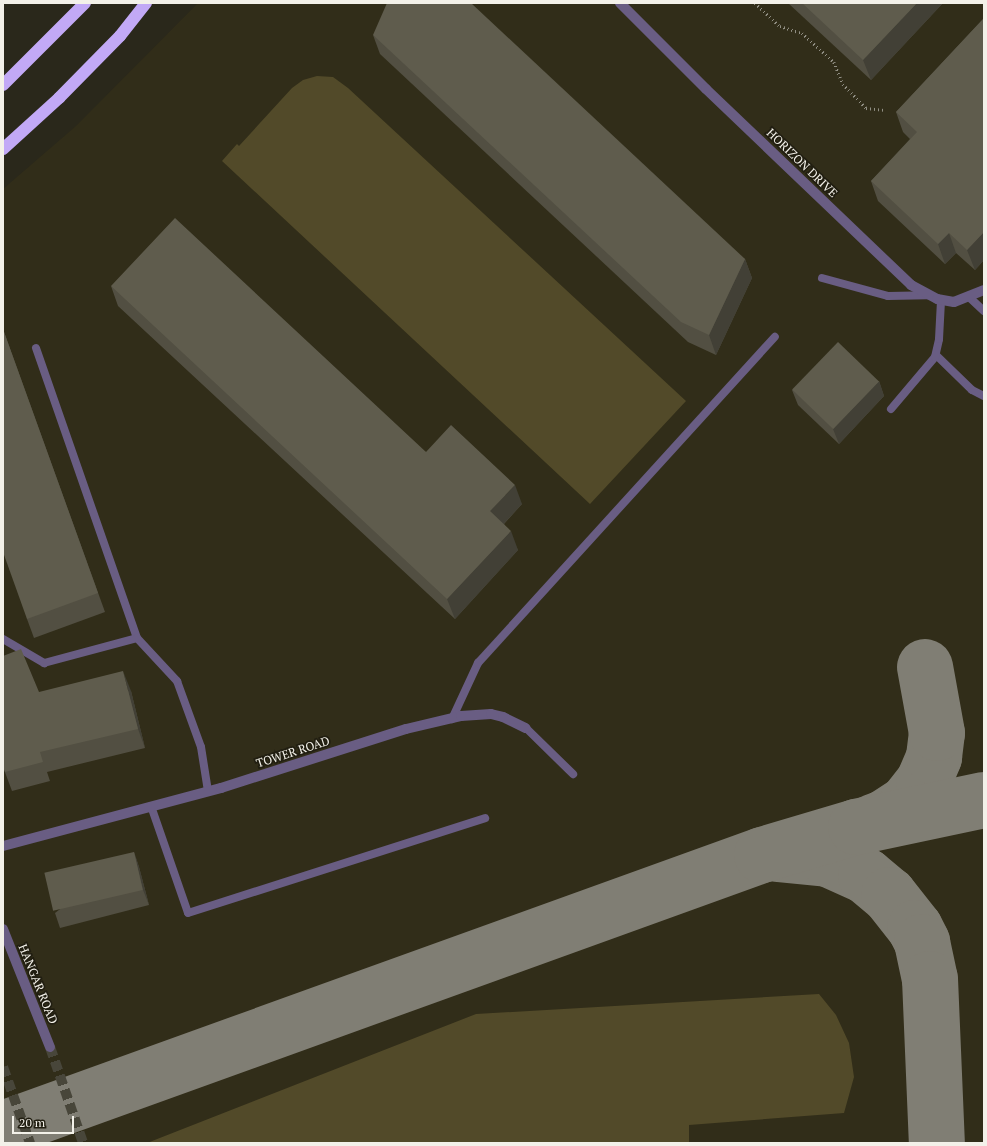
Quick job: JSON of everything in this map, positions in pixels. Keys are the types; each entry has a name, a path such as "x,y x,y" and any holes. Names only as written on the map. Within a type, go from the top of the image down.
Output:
{"highway":[{"path":"3,85 85,3"},
{"path":"3,149 59,98 120,36 146,3"}],"street":[{"name":"HORIZON DRIVE","path":"620,3 842,220 911,285 927,295 941,300 954,302 970,298 984,290"},
{"name":"TOWER ROAD","path":"3,846 208,791 406,729 452,718 491,714 518,722 526,728"},
{"name":"HANGAR ROAD","path":"3,929 50,1047"}],"lane":[{"path":"822,278 888,296 927,295"},
{"path":"970,298 984,311"},
{"path":"891,410 931,366 936,355 941,300"},
{"path":"452,718 478,663 775,338"},
{"path":"36,348 137,638 177,681 201,747 208,791"},
{"path":"936,355 972,390 984,396"},
{"path":"3,639 44,663 137,638"},
{"name":"TOWER ROAD","path":"526,728 573,774"},
{"path":"151,806 188,913 485,818"}],"path":[{"path":"755,3 780,26 802,33 834,62 843,84 866,108 884,110"}],"shaded area":[{"path":"198,3 984,3 984,1143 3,1143 3,189 76,126"},
{"path":"317,76 333,77 348,88 686,401 590,504 222,161 237,144 239,146 292,88 303,80"},
{"path":"819,994 836,1015 849,1043 854,1077 844,1113 689,1125 689,1143 147,1143 476,1014"}],"building":[{"path":"387,3 471,3 745,259 709,335 681,322 373,35"},
{"path":"802,3 917,3 863,60"},
{"path":"984,18 984,232 967,250 949,233 938,244 871,181 917,132 896,112"},
{"path":"175,218 426,452 451,425 515,485 490,511 511,531 447,599 111,286"},
{"path":"3,329 98,593 27,619 3,552"},
{"path":"838,342 879,382 833,429 792,389"},
{"path":"21,649 39,692 123,671 138,729 40,752 43,762 5,772 3,766 3,656"},
{"path":"134,852 143,890 53,911 44,873"}],"taxiway":[{"path":"873,822 884,818 907,803 924,781 934,757 937,733 925,667"},
{"path":"3,1129 762,855 856,827 984,800"},
{"path":"777,854 828,859 866,876 889,895 915,928 922,942 930,979 937,1143"}],"tunnel":[{"path":"50,1047 83,1143"},
{"path":"3,1067 30,1143"}]}
